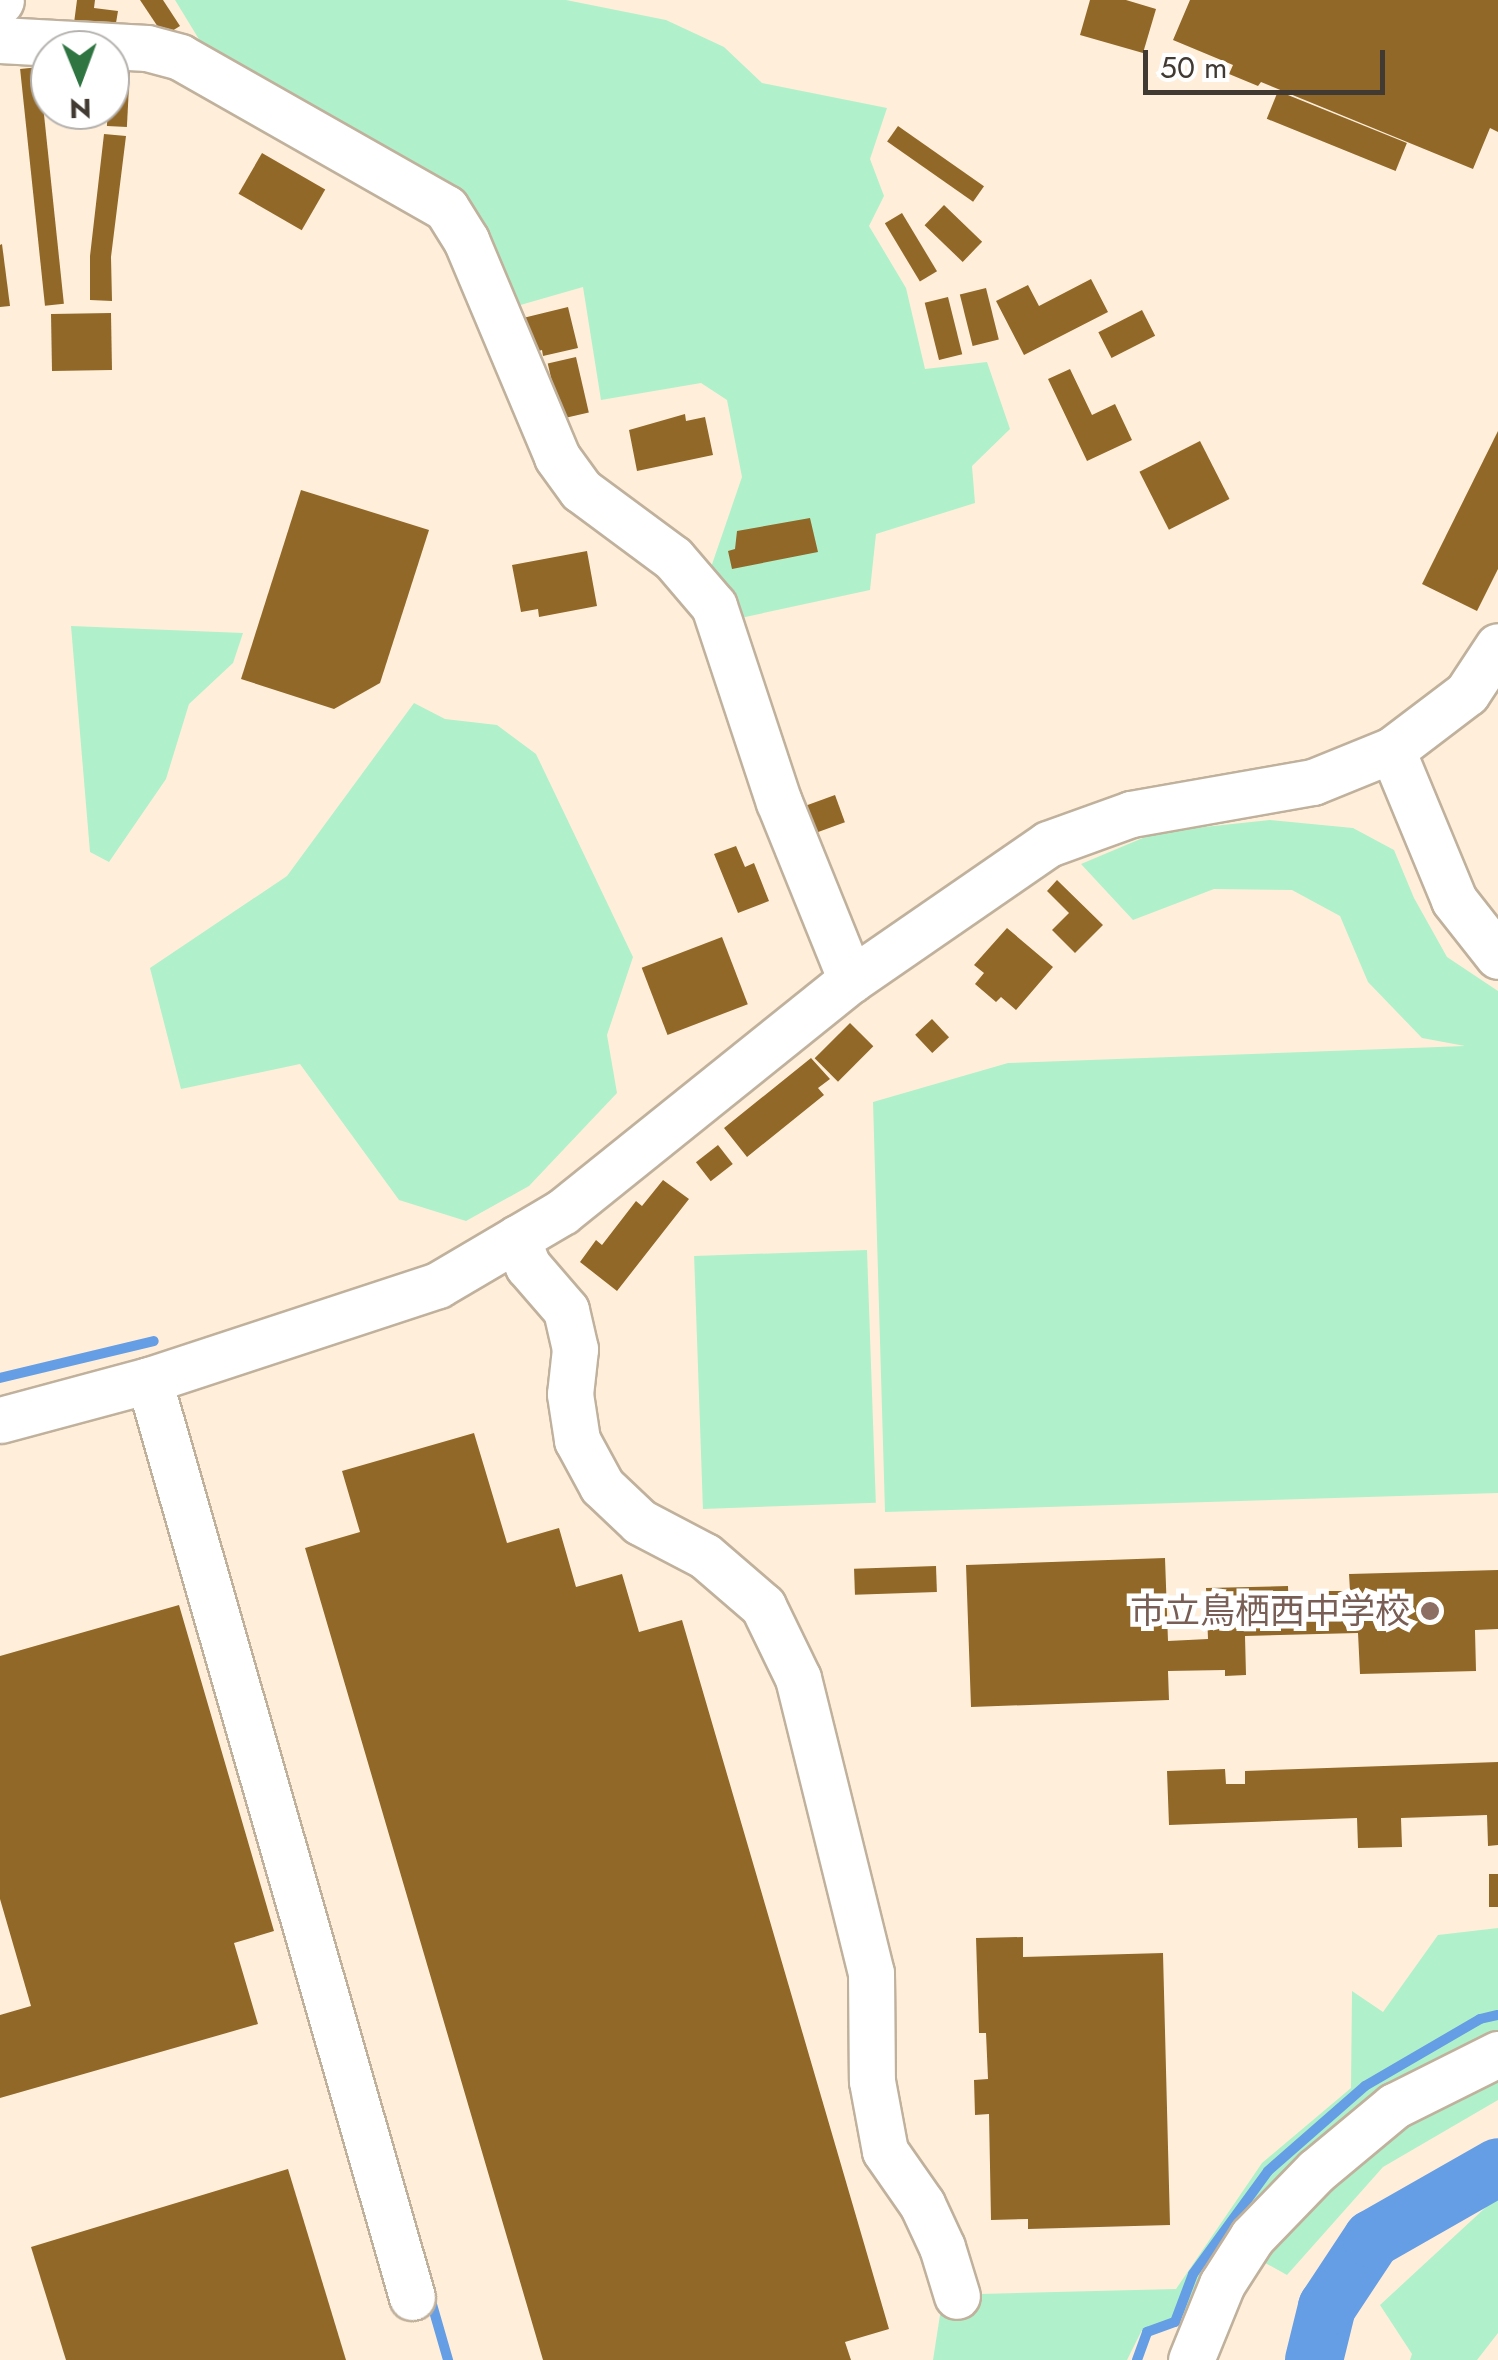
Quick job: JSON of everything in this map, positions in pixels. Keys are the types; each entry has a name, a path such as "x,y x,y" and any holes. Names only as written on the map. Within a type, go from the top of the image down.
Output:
{"street":[{"path":"0,40 147,48 180,57 446,208 466,240 557,456 581,490 673,558 714,606 779,802 852,980"},
{"path":"0,1420 148,1380 438,1284 562,1212 852,980 1048,844 1130,814 1313,782 1392,750 1467,693 1498,646"},
{"path":"1392,750 1454,900 1498,956"},
{"path":"517,1238 528,1266 566,1310 575,1349 570,1394 577,1440 602,1486 640,1522 705,1556 763,1606 798,1678 870,1973 872,2081 886,2151 929,2218 957,2296"},
{"path":"148,1380 412,2297"},
{"path":"1190,2360 1222,2284 1252,2237 1316,2171 1394,2106 1498,2054"}],"green space":[{"path":"175,0 566,0 666,20 724,47 762,83 887,108 870,159 884,196 869,226 906,288 925,369 987,362 1010,429 972,466 975,503 876,534 870,590 736,619 708,576 742,477 727,400 701,383 601,400 583,287 510,308 442,183 208,54"},
{"path":"71,626 243,633 233,663 189,704 166,779 109,862 90,852"},
{"path":"414,703 445,719 497,725 536,754 633,957 607,1035 617,1093 529,1186 466,1221 399,1200 300,1064 181,1089 150,968 287,876"},
{"path":"1270,820 1353,828 1394,850 1414,898 1447,957 1498,991 1498,1493 885,1512 873,1102 1008,1063 1465,1046 1422,1038 1368,982 1340,916 1292,890 1214,889 1133,920 1081,864 1157,832"},
{"path":"867,1250 876,1503 703,1509 694,1256"},
{"path":"1498,1928 1498,2100 1383,2167 1287,2275 1231,2244 1200,2309 1142,2330 1127,2360 933,2360 940,2315 979,2294 1176,2289 1262,2163 1351,2088 1352,1991 1383,2012 1438,1935"},
{"path":"1498,2196 1498,2333 1477,2360 1410,2360 1412,2354 1380,2305"}],"building":[{"path":"77,0 95,0 94,8 118,11 115,29 74,23"},
{"path":"140,0 163,0 180,26 164,36"},
{"path":"1090,0 1126,0 1156,9 1143,53 1080,35"},
{"path":"1190,0 1498,0 1498,132 1490,128 1473,169 1261,82 1258,86 1229,74 1233,65 1173,40"},
{"path":"30,68 30,130 46,130 64,304 45,306 20,69"},
{"path":"1278,91 1407,143 1396,171 1267,119"},
{"path":"898,126 984,186 973,202 887,142"},
{"path":"104,134 126,136 111,257 112,301 90,300 90,256"},
{"path":"262,153 325,189 302,230 238,194"},
{"path":"944,205 982,242 963,262 925,225"},
{"path":"902,213 937,271 920,282 885,223"},
{"path":"0,245 10,306 0,307"},
{"path":"1091,279 1108,312 1024,355 996,301 1028,285 1039,306"},
{"path":"986,288 999,339 973,346 960,295"},
{"path":"948,297 962,354 939,360 925,303"},
{"path":"568,307 578,348 543,356 542,350 532,353 523,318"},
{"path":"1142,310 1155,336 1112,358 1098,332"},
{"path":"111,313 112,370 52,371 51,314"},
{"path":"576,357 589,413 561,419 548,364"},
{"path":"1070,369 1092,415 1115,404 1132,440 1087,461 1048,379"},
{"path":"685,414 686,421 705,417 713,455 637,471 629,430"},
{"path":"1498,431 1498,569 1477,611 1422,584"},
{"path":"1200,441 1230,499 1169,530 1139,472"},
{"path":"301,490 429,530 380,683 334,709 241,679"},
{"path":"810,518 818,552 732,569 728,551 735,549 737,531"},
{"path":"587,551 597,606 539,617 538,609 521,612 512,565"},
{"path":"835,795 845,822 812,834 802,807"},
{"path":"736,846 745,867 754,863 769,901 738,913 714,854"},
{"path":"1057,880 1103,925 1075,953 1052,930 1069,913 1047,891"},
{"path":"1007,928 1053,967 1016,1010 1001,997 996,1002 975,984 984,973 974,965"},
{"path":"722,937 748,1004 668,1035 642,968"},
{"path":"932,1019 949,1037 932,1053 915,1035"},
{"path":"850,1023 873,1046 838,1082 815,1058"},
{"path":"811,1058 830,1079 818,1088 824,1095 747,1157 724,1128"},
{"path":"718,1145 733,1164 711,1181 696,1162"},
{"path":"663,1180 689,1199 617,1291 580,1262 596,1240 602,1245 636,1201 642,1206"},
{"path":"474,1433 507,1543 559,1528 576,1587 622,1574 639,1632 682,1620 889,2329 845,2342 851,2360 543,2360 305,1548 360,1532 342,1471"},
{"path":"1165,1558 1168,1641 1208,1639 1206,1588 1288,1586 1289,1613 1324,1612 1324,1591 1350,1591 1349,1574 1498,1570 1498,1629 1475,1630 1476,1671 1360,1674 1358,1633 1245,1636 1246,1675 1225,1676 1225,1670 1168,1671 1169,1700 971,1707 966,1565"},
{"path":"936,1566 937,1592 855,1595 854,1569"},
{"path":"179,1605 274,1931 234,1943 258,2024 0,2098 0,2015 31,2006 0,1899 0,1656"},
{"path":"1498,1762 1498,1845 1488,1846 1487,1815 1401,1818 1402,1847 1358,1848 1357,1818 1169,1825 1167,1771 1225,1769 1226,1784 1245,1784 1245,1771"},
{"path":"1489,1874 1498,1874 1498,1907 1489,1907"},
{"path":"1023,1937 1023,1957 1163,1953 1170,2225 1028,2229 1028,2219 991,2220 989,2114 975,2115 974,2080 988,2079 986,2033 979,2033 976,1938"},
{"path":"288,2169 346,2360 66,2360 31,2247"}],"waterway":[{"path":"0,1378 154,1341"},
{"path":"1137,2360 1147,2332 1175,2322 1193,2274 1268,2171 1365,2086 1480,2019 1498,2015"},
{"path":"1314,2360 1327,2307 1372,2239 1498,2167"},
{"path":"429,2294 448,2360"}],"place":[{"name":"市立鳥栖西中学校","path":"1430,1611"}]}
